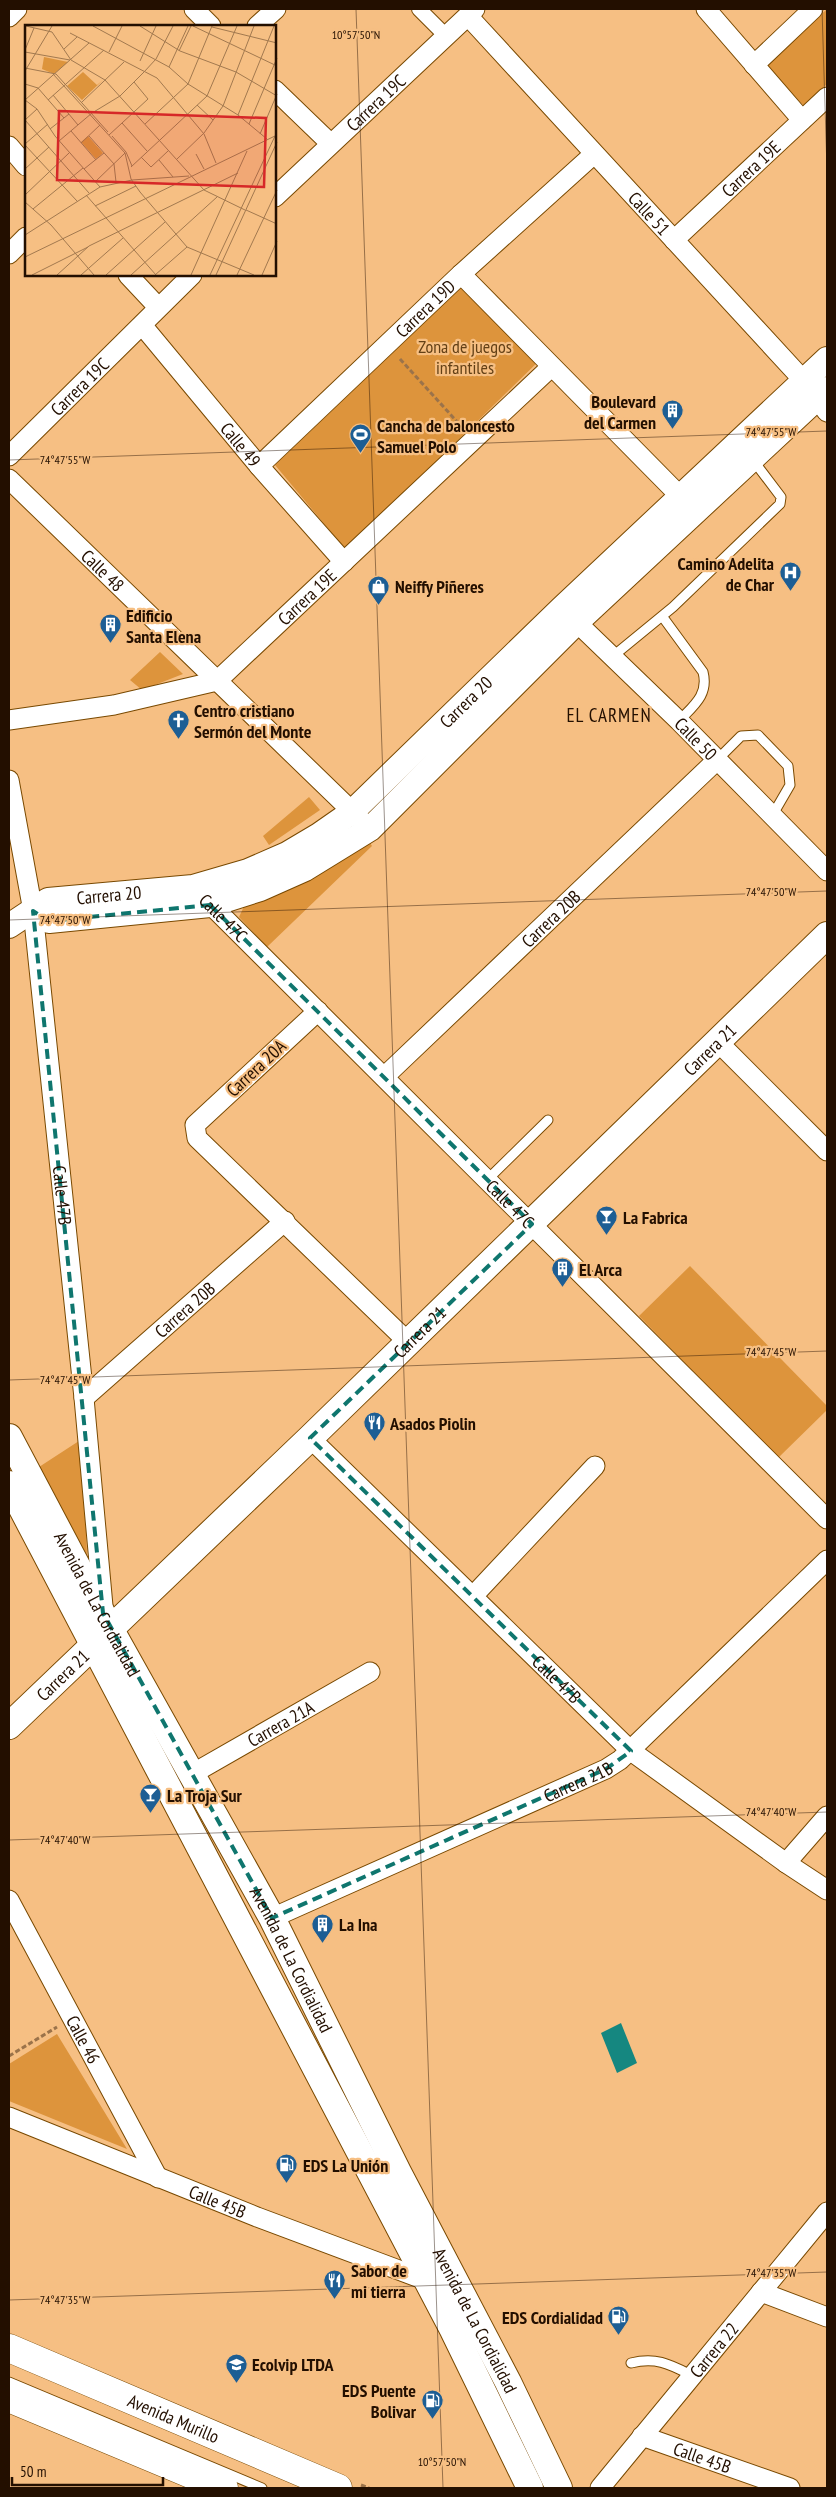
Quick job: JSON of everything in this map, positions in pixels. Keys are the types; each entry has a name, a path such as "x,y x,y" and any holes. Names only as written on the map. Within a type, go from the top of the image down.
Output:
{"main road":[{"name":"Carrera 21","path":"9,1726 103,1629 310,1438 827,935"},
{"name":"Avenida de La Cordialidad","path":"9,1437 103,1629 484,2390 530,2488"},
{"name":"Avenida de La Cordialidad","path":"9,1484 103,1629 192,1774 272,1918 398,2172 508,2382 559,2488"},
{"name":"Avenida Murillo","path":"9,2348 338,2488"},
{"path":"9,2398 223,2485"}],"street":[{"path":"9,17 17,9"},
{"path":"194,9 210,25"},
{"path":"258,25 276,9"},
{"path":"419,9 446,36"},
{"path":"706,9 802,120"},
{"path":"754,65 813,9"},
{"name":"Carrera 19C","path":"276,196 471,13"},
{"name":"Calle 51","path":"471,13 594,154 819,395"},
{"path":"276,91 331,144"},
{"name":"Carrera 19E","path":"674,240 827,97"},
{"path":"9,146 25,165"},
{"name":"Carrera 19D","path":"259,466 461,274 594,154"},
{"path":"9,254 25,239"},
{"path":"461,274 550,367 680,496"},
{"path":"129,276 158,308"},
{"name":"Carrera 19C","path":"9,456 191,276"},
{"name":"Calle 49","path":"142,325 259,466 344,562"},
{"name":"Carrera 20","path":"9,926 33,912 48,900 192,887 248,871 287,854 320,835 352,812 569,616 753,460 819,395 827,358"},
{"name":"Carrera 19E","path":"217,681 550,367"},
{"name":"Carrera 20","path":"33,912 49,921 210,905 260,889 305,868 370,829 680,496 819,395"},
{"name":"Calle 48","path":"9,479 370,829"},
{"name":"Calle 50","path":"569,616 679,721 827,871"},
{"path":"9,720 114,705 217,681"},
{"name":"Carrera 20B","path":"384,1078 717,760"},
{"name":"Calle 47B","path":"9,780 33,912 84,1398 103,1629"},
{"name":"Calle 47C","path":"192,887 827,1519"},
{"name":"Carrera 20A","path":"285,1221 197,1138 195,1126 318,1011"},
{"path":"718,1042 827,1151"},
{"path":"285,1221 408,1342"},
{"name":"Carrera 20B","path":"84,1398 285,1221"},
{"name":"Calle 47B","path":"310,1438 631,1751 786,1864 827,1890"},
{"path":"474,1596 595,1466"},
{"name":"Carrera 21B","path":"272,1918 606,1769 631,1751 827,1560"},
{"name":"Carrera 21A","path":"192,1774 370,1672"},
{"path":"786,1864 827,1816"},
{"name":"Calle 46","path":"9,1900 158,2178"},
{"name":"Calle 45B","path":"9,2117 158,2178 428,2281"},
{"name":"Carrera 22","path":"600,2488 827,2212"},
{"path":"761,2292 827,2317"},
{"name":"Calle 45B","path":"642,2436 790,2488"}],"lane":[{"path":"612,657 662,616 780,504 781,497 753,460"},
{"path":"662,616 703,672 706,683 702,696 679,721"},
{"path":"717,760 741,736 758,735 788,766 790,785 772,817"},
{"path":"487,1180 548,1120"},
{"path":"631,2362 647,2359 671,2364 691,2375"},
{"path":"9,2382 223,2485 262,2488"}],"path":[{"path":"387,345 474,439"},
{"path":"9,2056 72,2017"}],"highlighted area":[{"path":"210,905 532,1224 310,1438 631,1751 606,1769 272,1918 103,1613 33,911 49,921"}],"green space":[{"path":"827,9 827,84 804,106 766,66"},
{"name":"Zona de juegos infantiles","path":"472,277 545,355 346,550 275,465"},
{"path":"160,652 183,674 142,690 130,680"},
{"path":"309,797 320,810 269,845 263,836"},
{"path":"367,838 372,846 267,947 239,917 247,900"},
{"path":"690,1266 827,1406 827,1410 778,1458 639,1316"},
{"path":"82,1439 87,1555 39,1467"},
{"path":"57,2034 127,2149 9,2101 9,2064"}],"water":[{"path":"621,2023 637,2063 617,2073 601,2033"}],"place":[{"name":"Boulevard del Carmen","path":"672,430"},
{"name":"Cancha de baloncesto Samuel Polo","path":"361,454"},
{"name":"Camino Adelita de Char","path":"790,592"},
{"name":"Neiffy Piñeres","path":"379,605"},
{"name":"Edificio Santa Elena","path":"110,644"},
{"name":"Centro cristiano Sermón del Monte","path":"178,739"},
{"name":"La Fabrica","path":"607,1236"},
{"name":"El Arca","path":"563,1288"},
{"name":"Asados Piolin","path":"374,1442"},
{"name":"La Troja Sur","path":"151,1814"},
{"name":"La Ina","path":"323,1943"},
{"name":"EDS La Unión","path":"287,2184"},
{"name":"Sabor de mi tierra","path":"335,2299"},
{"name":"EDS Cordialidad","path":"619,2336"},
{"name":"Ecolvip LTDA","path":"236,2383"},
{"name":"EDS Puente Bolivar","path":"432,2419"}],"district":[{"name":"EL CARMEN","path":"609,715"}]}
